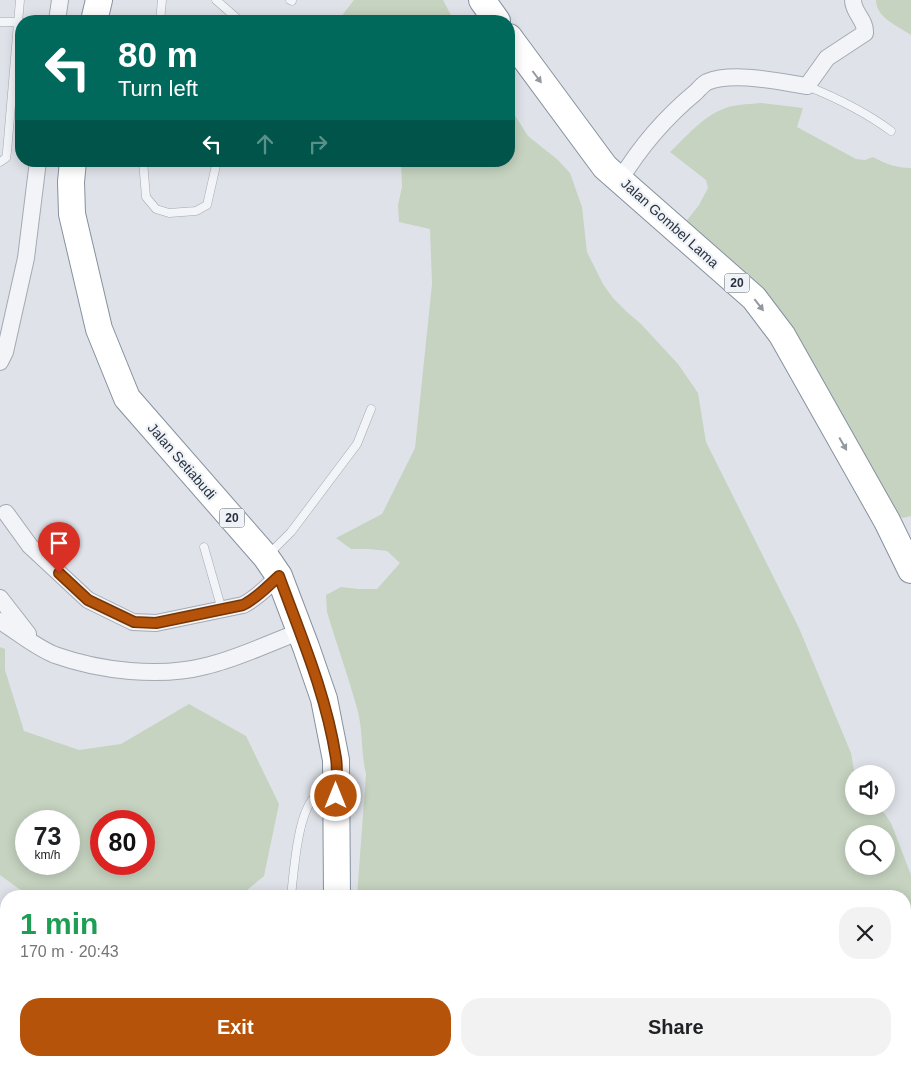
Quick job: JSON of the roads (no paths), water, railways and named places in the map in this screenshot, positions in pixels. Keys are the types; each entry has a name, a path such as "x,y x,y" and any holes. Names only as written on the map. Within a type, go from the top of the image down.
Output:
{"highway":[{"path":"95,15 99,0"},
{"path":"482,0 493,15"},
{"name":"Jalan Gombel Lama","path":"515,46 605,167 754,298 782,335 887,521 911,570"},
{"name":"Jalan Setiabudi","path":"72,167 72,214 96,320 128,398 272,567 306,647 324,699 336,760 337,890"}],"street":[{"path":"58,15 60,0"},
{"path":"620,180 633,159 655,133 687,99 707,82 734,76 807,86 827,58 865,33 864,24 853,7 853,0"},
{"path":"0,362 5,352 7,313 26,258 37,167"},
{"path":"6,513 30,546 88,600 134,622 156,623 222,610 252,601 272,567"},
{"path":"0,598 37,646"},
{"path":"0,621 37,646 55,654 91,666 151,672 186,670 206,666 299,632"}],"lane":[{"path":"19,15 20,0"},
{"path":"161,15 162,0"},
{"path":"216,0 233,15"},
{"path":"0,22 15,22"},
{"path":"0,162 6,158 7,152 15,57"},
{"path":"807,86 848,103 891,131"},
{"path":"144,167 146,197 156,209 169,214 196,210 207,204 216,167"},
{"path":"272,567 291,532 357,444 371,409"},
{"path":"204,547 222,610"},
{"path":"292,890 303,820 310,802 336,780"}]}
